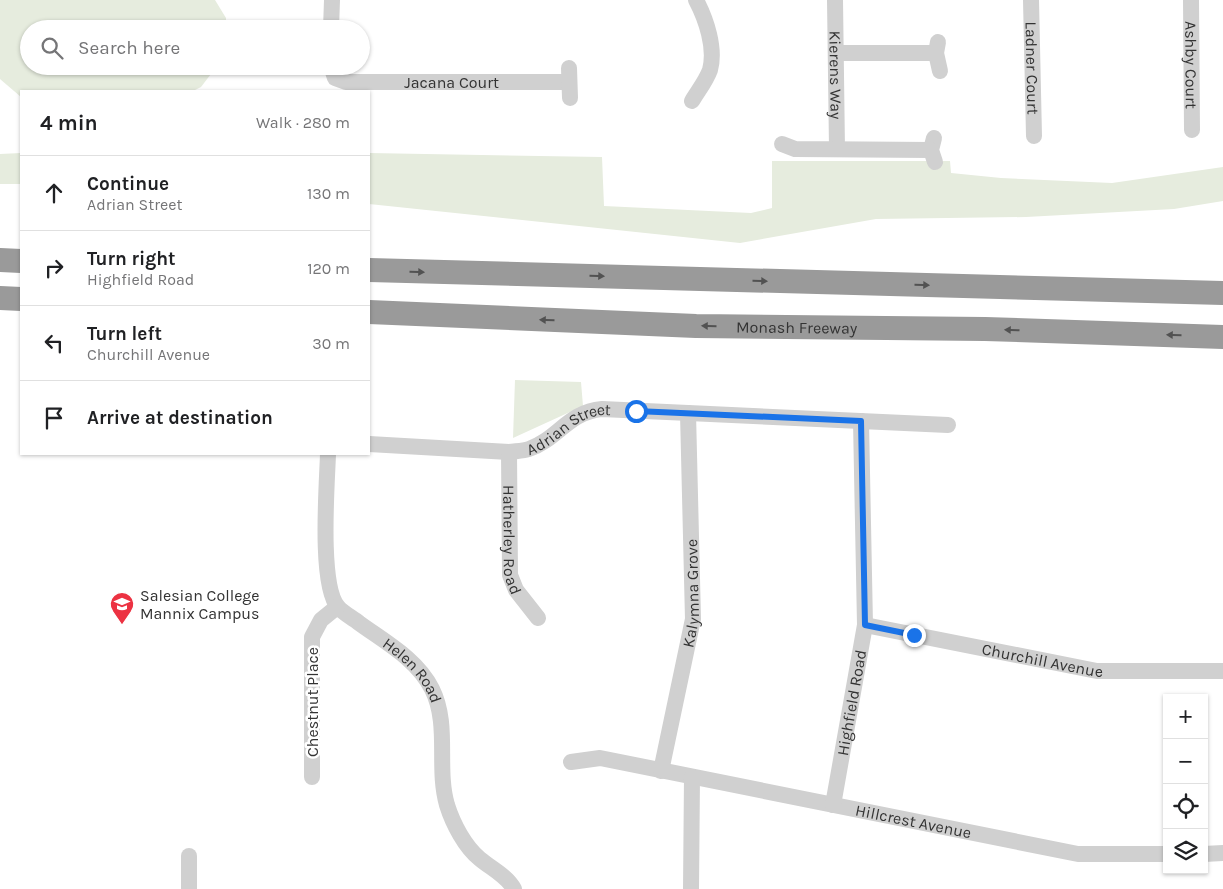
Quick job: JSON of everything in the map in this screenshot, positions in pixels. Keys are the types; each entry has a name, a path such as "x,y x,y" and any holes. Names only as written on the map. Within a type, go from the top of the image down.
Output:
{"highway":[{"path":"0,260 20,261"},
{"path":"370,270 1223,293"},
{"path":"0,298 20,299"},
{"name":"Monash Freeway","path":"370,312 696,326 985,329 1223,337"}],"street":[{"path":"331,20 332,0"},
{"path":"692,102 707,76 711,57 706,26 696,0"},
{"name":"Kierens Way","path":"835,0 837,149"},
{"name":"Ladner Court","path":"1031,0 1034,136"},
{"name":"Ashby Court","path":"1191,0 1192,130"},
{"path":"836,53 937,47 940,71"},
{"name":"Jacana Court","path":"336,75 342,81 352,82 569,82"},
{"path":"782,144 794,149 933,150"},
{"name":"Adrian Street","path":"370,444 509,452 529,449 552,436 576,416 588,410 948,425"},
{"name":"Kalymna Grove","path":"661,771 693,619 688,413"},
{"name":"Highfield Road","path":"833,804 865,625 861,421"},
{"name":"Hatherley Road","path":"509,452 510,576 516,590 538,618"},
{"path":"328,455 326,571 337,606"},
{"name":"Chestnut Place","path":"312,777 312,637 321,620 337,606"},
{"name":"Helen Road","path":"337,606 404,655 419,670 432,689 440,714 447,804 454,822 463,839 478,858 502,876 514,889"},
{"name":"Churchill Avenue","path":"865,625 1097,671 1223,671"},
{"name":"Hillcrest Avenue","path":"571,762 600,758 1078,854 1163,854"},
{"path":"691,889 692,777"},
{"path":"1208,854 1223,854"},
{"path":"188,889 189,856"}],"shaded area":[{"path":"0,0 215,0 226,18 226,20 20,20 20,75 210,75 201,87 195,90 20,90 20,96 0,79"},
{"path":"20,153 20,184 0,184 0,154"},
{"path":"370,153 602,157 604,206 751,213 772,208 772,161 950,161 951,173 1001,178 1112,183 1223,167 1223,201 1174,209 1026,217 876,219 740,243 370,204"},
{"path":"515,380 581,382 583,406 513,438"}],"place":[{"name":"Salesian College Mannix Campus","path":"122,625"}],"route":[{"path":"636,411 861,421 865,625 914,635"}]}
